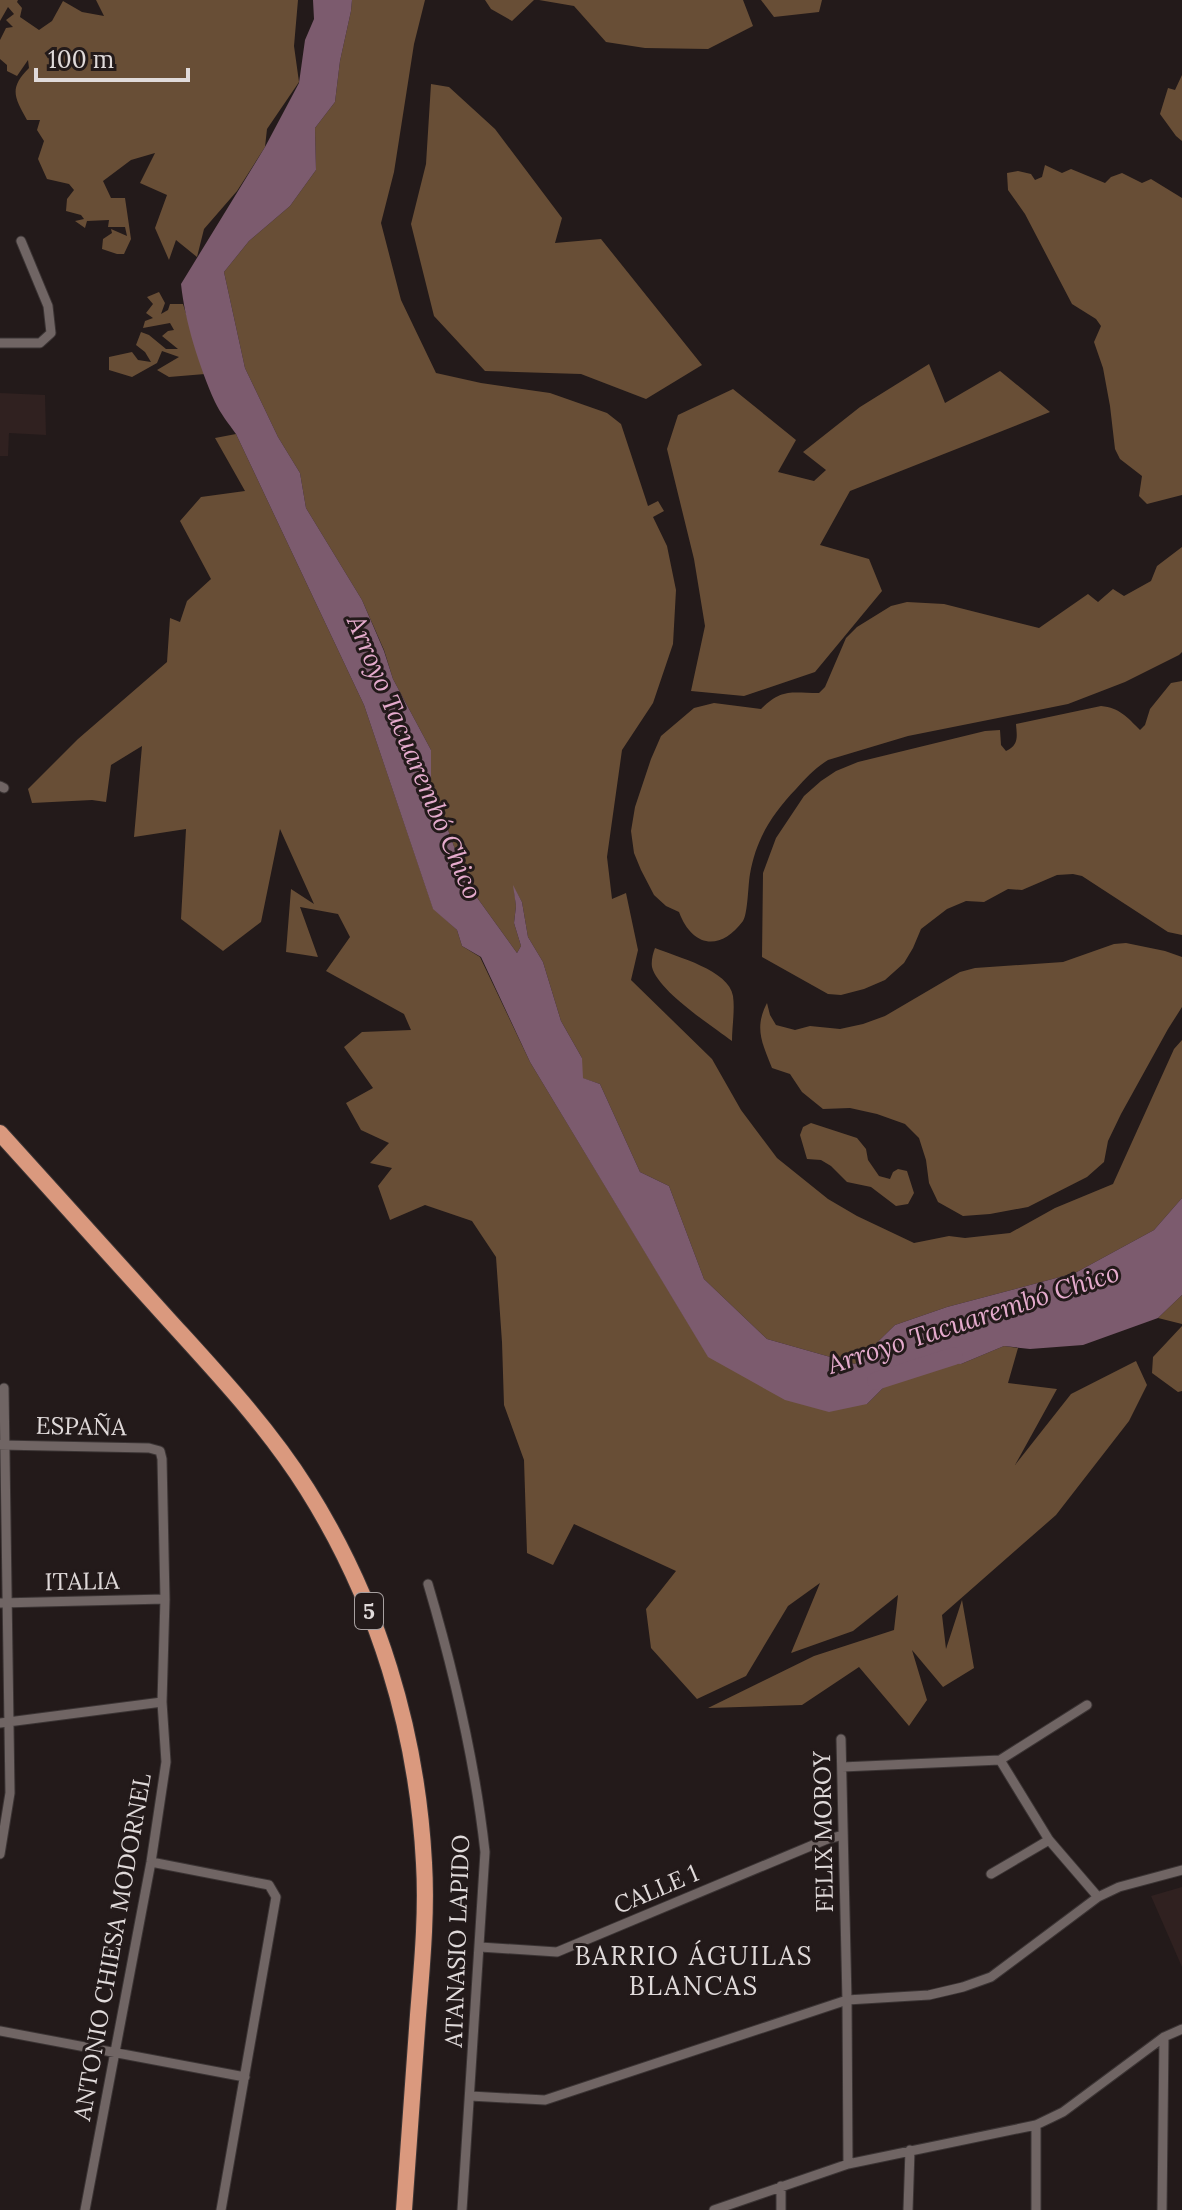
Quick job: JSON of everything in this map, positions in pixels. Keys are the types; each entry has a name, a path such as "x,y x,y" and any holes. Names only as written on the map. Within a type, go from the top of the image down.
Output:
{"highway":[{"name":"5","path":"0,1133 271,1437 335,1537 379,1636 410,1744 424,1866 421,1980 404,2210"}],"street":[{"path":"0,343 40,343 51,333 48,306 21,241"},
{"path":"0,1854 10,1793 3,1602 4,1388"},
{"name":"ESPAÑA","path":"3,1445 149,1448 160,1451"},
{"name":"ANTONIO CHIESA MODORNEL","path":"85,2210 151,1862 166,1762 162,1702 165,1599 160,1451"},
{"name":"ATANASIO LAPIDO","path":"428,1584 445,1642 479,1800 485,1852 462,2210"},
{"name":"ITALIA","path":"3,1602 165,1599"},
{"path":"5,1722 162,1702"},
{"path":"842,1767 1000,1760 1087,1705"},
{"name":"FELIX MOROY","path":"841,1739 848,2164"},
{"path":"1000,1760 1049,1840 1098,1897"},
{"name":"CALLE 1","path":"480,1947 557,1952 843,1835"},
{"path":"991,1874 1049,1840"},
{"path":"151,1862 269,1885 275,1893 276,1903 221,2210"},
{"path":"470,2096 536,2100 553,2098 847,2000 929,1995 977,1982 991,1977 1098,1897 1119,1887 1182,1870"},
{"path":"714,2210 848,2164 1036,2125 1063,2112 1164,2037 1182,2029"},
{"path":"0,2031 245,2077"},
{"path":"1162,2210 1164,2037"},
{"path":"1036,2125 1036,2210"},
{"path":"908,2210 910,2150"},
{"path":"781,2186 781,2210"}],"shaded area":[{"path":"0,0 18,0 22,8 20,17 39,30 52,21 63,1 82,12 104,16 96,0 298,0 294,46 299,82 267,129 265,147 237,191 204,229 197,257 176,240 169,260 155,228 167,195 140,183 155,153 131,160 103,181 111,198 125,198 131,239 124,254 102,249 103,239 112,233 111,229 127,236 125,227 108,227 109,220 87,221 85,228 75,221 84,219 81,215 66,211 67,199 74,190 69,184 47,179 38,159 44,141 37,130 40,120 27,120 17,99 16,87 29,68 28,60 17,76 7,71 7,65 0,59 0,40 6,28 13,27 6,20 14,14 8,7 0,21"},
{"path":"352,0 425,0 414,44 394,172 381,223 401,300 436,373 550,393 607,413 621,424 648,506 658,501 664,511 653,517 667,546 676,590 673,644 653,703 622,750 607,857 612,899 626,893 638,950 631,980 712,1059 741,1110 777,1158 828,1199 914,1243 949,1236 965,1238 1010,1233 1055,1208 1113,1184 1174,1049 1182,1040 1182,1198 1154,1230 1075,1273 947,1307 895,1325 855,1364 767,1339 704,1279 669,1186 640,1172 600,1084 582,1078 582,1058 561,1021 543,962 528,937 522,902 514,888 514,923 521,946 517,953 468,885 431,783 431,750 393,679 362,600 306,508 300,473 278,437 245,368 224,272 249,241 290,206 316,170 315,128 335,102"},
{"path":"485,0 534,0 512,21 491,9"},
{"path":"539,0 743,0 753,26 708,49 645,48 606,42 574,6"},
{"path":"761,0 822,0 819,12 774,17"},
{"path":"1182,75 1182,141 1160,114 1168,88 1175,90"},
{"path":"431,84 449,87 495,129 562,218 555,243 601,239 702,365 646,399 581,374 485,371 434,316 411,224 426,164"},
{"path":"1045,165 1062,173 1071,169 1105,183 1122,173 1142,183 1151,179 1182,198 1182,495 1147,504 1139,496 1142,476 1120,459 1115,449 1103,368 1094,342 1101,326 1096,319 1072,304 1025,214 1008,190 1007,173 1018,171 1031,174 1035,180 1042,177"},
{"path":"159,292 165,303 161,314 168,310 170,304 183,304 205,374 169,377 157,370 179,357 162,351 157,363 132,377 109,370 109,357 132,352 138,360 151,362 136,345 141,332 166,349 178,349 162,336 174,330 170,323 143,328 145,321 153,318 146,313 153,304 147,297"},
{"path":"929,364 945,403 1000,371 1050,412 850,491 820,545 869,559 882,591 815,672 744,696 691,691 705,626 694,559 667,449 678,415 733,389 796,440 778,472 814,481 826,470 803,452 860,407"},
{"path":"0,393 45,395 46,435 9,433 8,456 0,456"},
{"path":"236,434 364,705 433,908 457,930 462,946 480,957 530,1062 708,1356 867,1404 909,1362 961,1364 1004,1346 1018,1348 1008,1383 1057,1389 1015,1465 1071,1394 1136,1361 1147,1385 1129,1421 1056,1515 942,1615 946,1649 962,1600 974,1668 943,1687 912,1650 927,1700 909,1726 859,1667 802,1705 708,1708 814,1656 894,1630 898,1595 853,1631 791,1653 820,1583 788,1606 746,1676 697,1699 651,1648 646,1609 676,1571 574,1524 553,1565 527,1553 524,1460 504,1405 496,1257 472,1221 425,1205 390,1220 378,1186 392,1168 370,1163 389,1143 361,1130 346,1103 373,1088 344,1047 362,1032 411,1030 404,1014 326,971 350,937 338,914 300,907 318,957 286,952 291,889 314,904 280,829 261,922 223,951 181,919 186,829 134,837 142,746 111,765 106,802 32,803 28,789 78,739 167,662 170,618 180,622 187,601 211,579 180,521 201,497 245,491 215,438"},
{"path":"1182,547 1182,652 1179,655 1125,682 1068,704 908,736 828,760 787,798 766,828 753,861 745,917 725,938 707,941 699,938 691,933 679,912 654,895 634,853 631,831 635,807 661,736 694,708 714,703 761,709 781,695 819,693 825,687 846,638 857,627 891,606 907,602 944,604 1039,628 1088,594 1098,602 1113,589 1124,596 1151,581 1157,566"},
{"path":"1182,681 1182,935 1168,932 1082,876 1073,874 1057,875 1022,890 1008,889 984,902 966,901 947,909 921,929 904,963 885,980 864,989 841,995 828,994 762,957 763,873 776,838 804,796 836,771 858,762 985,731 1000,730 1001,745 1006,751 1015,743 1016,724 1101,706 1118,711 1140,730 1150,709 1171,683"},
{"path":"1126,943 1182,957 1182,1007 1121,1114 1108,1141 1104,1162 1087,1177 1028,1207 963,1216 938,1202 929,1183 919,1138 905,1124 850,1108 823,1109 802,1092 790,1074 772,1068 763,1043 760,1028 767,1003 776,1025 795,1030 810,1026 840,1029 885,1016 960,972 975,968 1063,962 1114,944"},
{"path":"655,948 701,966 729,987 734,1001 732,1041 664,987 652,967"},
{"path":"811,1123 857,1138 879,1176 890,1179 898,1169 907,1171 914,1193 908,1204 896,1206 871,1187 847,1182 821,1160 807,1159 800,1135 803,1127"},
{"path":"1182,1295 1182,1324 1158,1318"},
{"path":"1182,1326 1182,1391 1178,1392 1152,1373 1153,1357"},
{"path":"1182,1887 1182,1967 1151,1896"}],"water":[{"path":"313,0 352,0 335,102 315,128 316,170 290,206 249,241 224,272 245,368 278,437 300,473 306,508 362,600 393,679 431,750 431,783 468,885 517,953 521,946 514,923 516,906 513,885 522,902 528,937 543,962 561,1021 582,1058 583,1078 600,1084 640,1172 669,1186 704,1279 767,1339 855,1364 895,1325 947,1307 1075,1273 1154,1230 1182,1198 1182,1295 1158,1318 1083,1345 1030,1349 1004,1346 961,1364 909,1362 867,1404 829,1412 785,1400 708,1357 530,1062 481,957 462,946 457,930 433,909 364,705 236,434 215,402 194,344 181,284 265,147 299,83 305,40 314,19"}],"waterway":[{"name":"Arroyo Tacuarembó Chico","path":"876,1381 954,1356"}],"district":[{"name":"BARRIO ÁGUILAS BLANCAS","path":"694,1970"}]}
